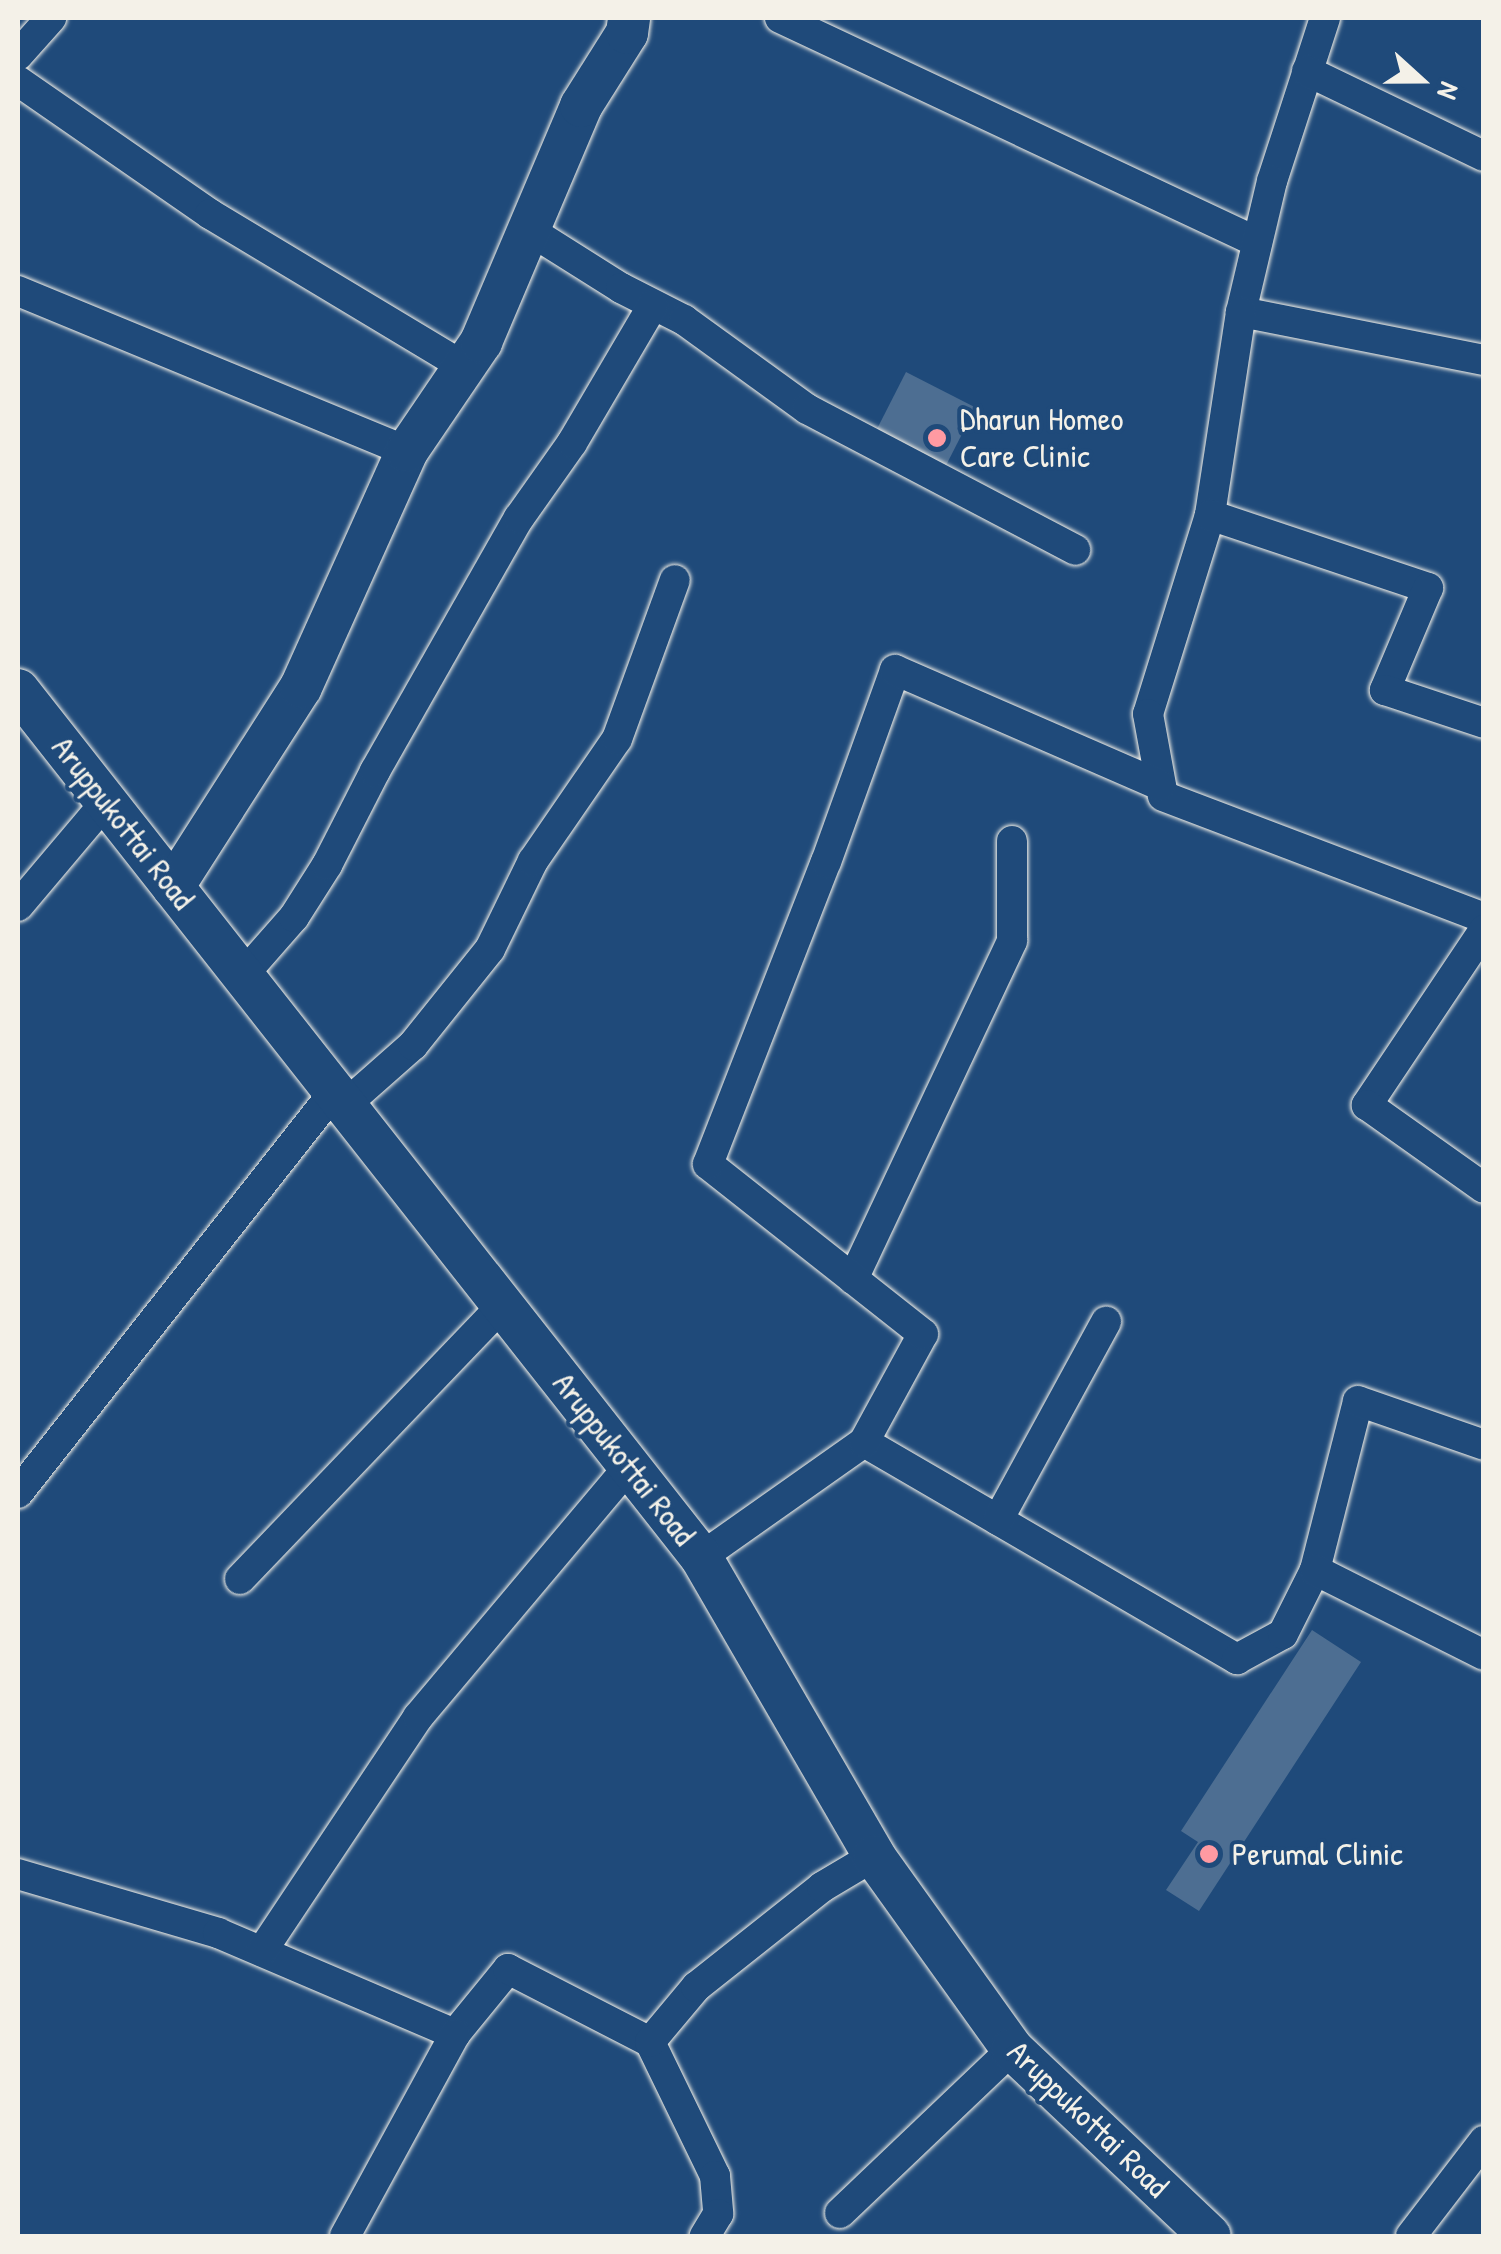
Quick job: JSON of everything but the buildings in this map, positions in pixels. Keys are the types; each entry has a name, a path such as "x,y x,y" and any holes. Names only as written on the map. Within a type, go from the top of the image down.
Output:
{"main road":[{"path":"173,886 301,687 407,451 466,368 581,106 627,33 628,18"},
{"name":"Aruppukottai Road","path":"18,690 701,1556 874,1856 1012,2049 1210,2236"}],"street":[{"path":"18,55 50,18"},
{"path":"780,18 1257,242"},
{"path":"1325,18 1257,242 1241,312 1210,515 1148,714 1160,785 1163,796 1484,918"},
{"path":"1307,71 1484,156"},
{"path":"18,81 210,214 466,368"},
{"path":"529,230 684,320 807,410 1074,550"},
{"path":"18,291 407,451"},
{"path":"243,976 294,918 327,866 375,771 519,518 572,443 653,304"},
{"path":"1241,312 1484,360"},
{"path":"1210,515 1428,588 1385,690 1484,723"},
{"path":"18,1494 339,1098 413,1045 490,949 534,861 616,738 676,580"},
{"path":"701,1556 864,1442 923,1334 708,1164 826,862 895,670 1160,785"},
{"path":"18,906 106,802"},
{"path":"854,1279 1012,941 1012,841"},
{"path":"1484,930 1367,1105 1484,1188"},
{"path":"240,1579 502,1305"},
{"path":"998,1520 1106,1322"},
{"path":"864,1442 1237,1659 1283,1634 1315,1570 1358,1401 1483,1442"},
{"path":"262,1951 418,1717 629,1466"},
{"path":"1315,1570 1484,1655"},
{"path":"650,2042 696,1987 822,1888 874,1856"},
{"path":"18,1874 218,1933 455,2034"},
{"path":"344,2236 455,2034 508,1969 650,2042 715,2176 718,2214 704,2236"},
{"path":"840,2213 1012,2049"},
{"path":"1411,2236 1484,2141"}],"place":[{"name":"Dharun Homeo Care Clinic","path":"937,438"},
{"name":"Perumal Clinic","path":"1209,1854"}]}
